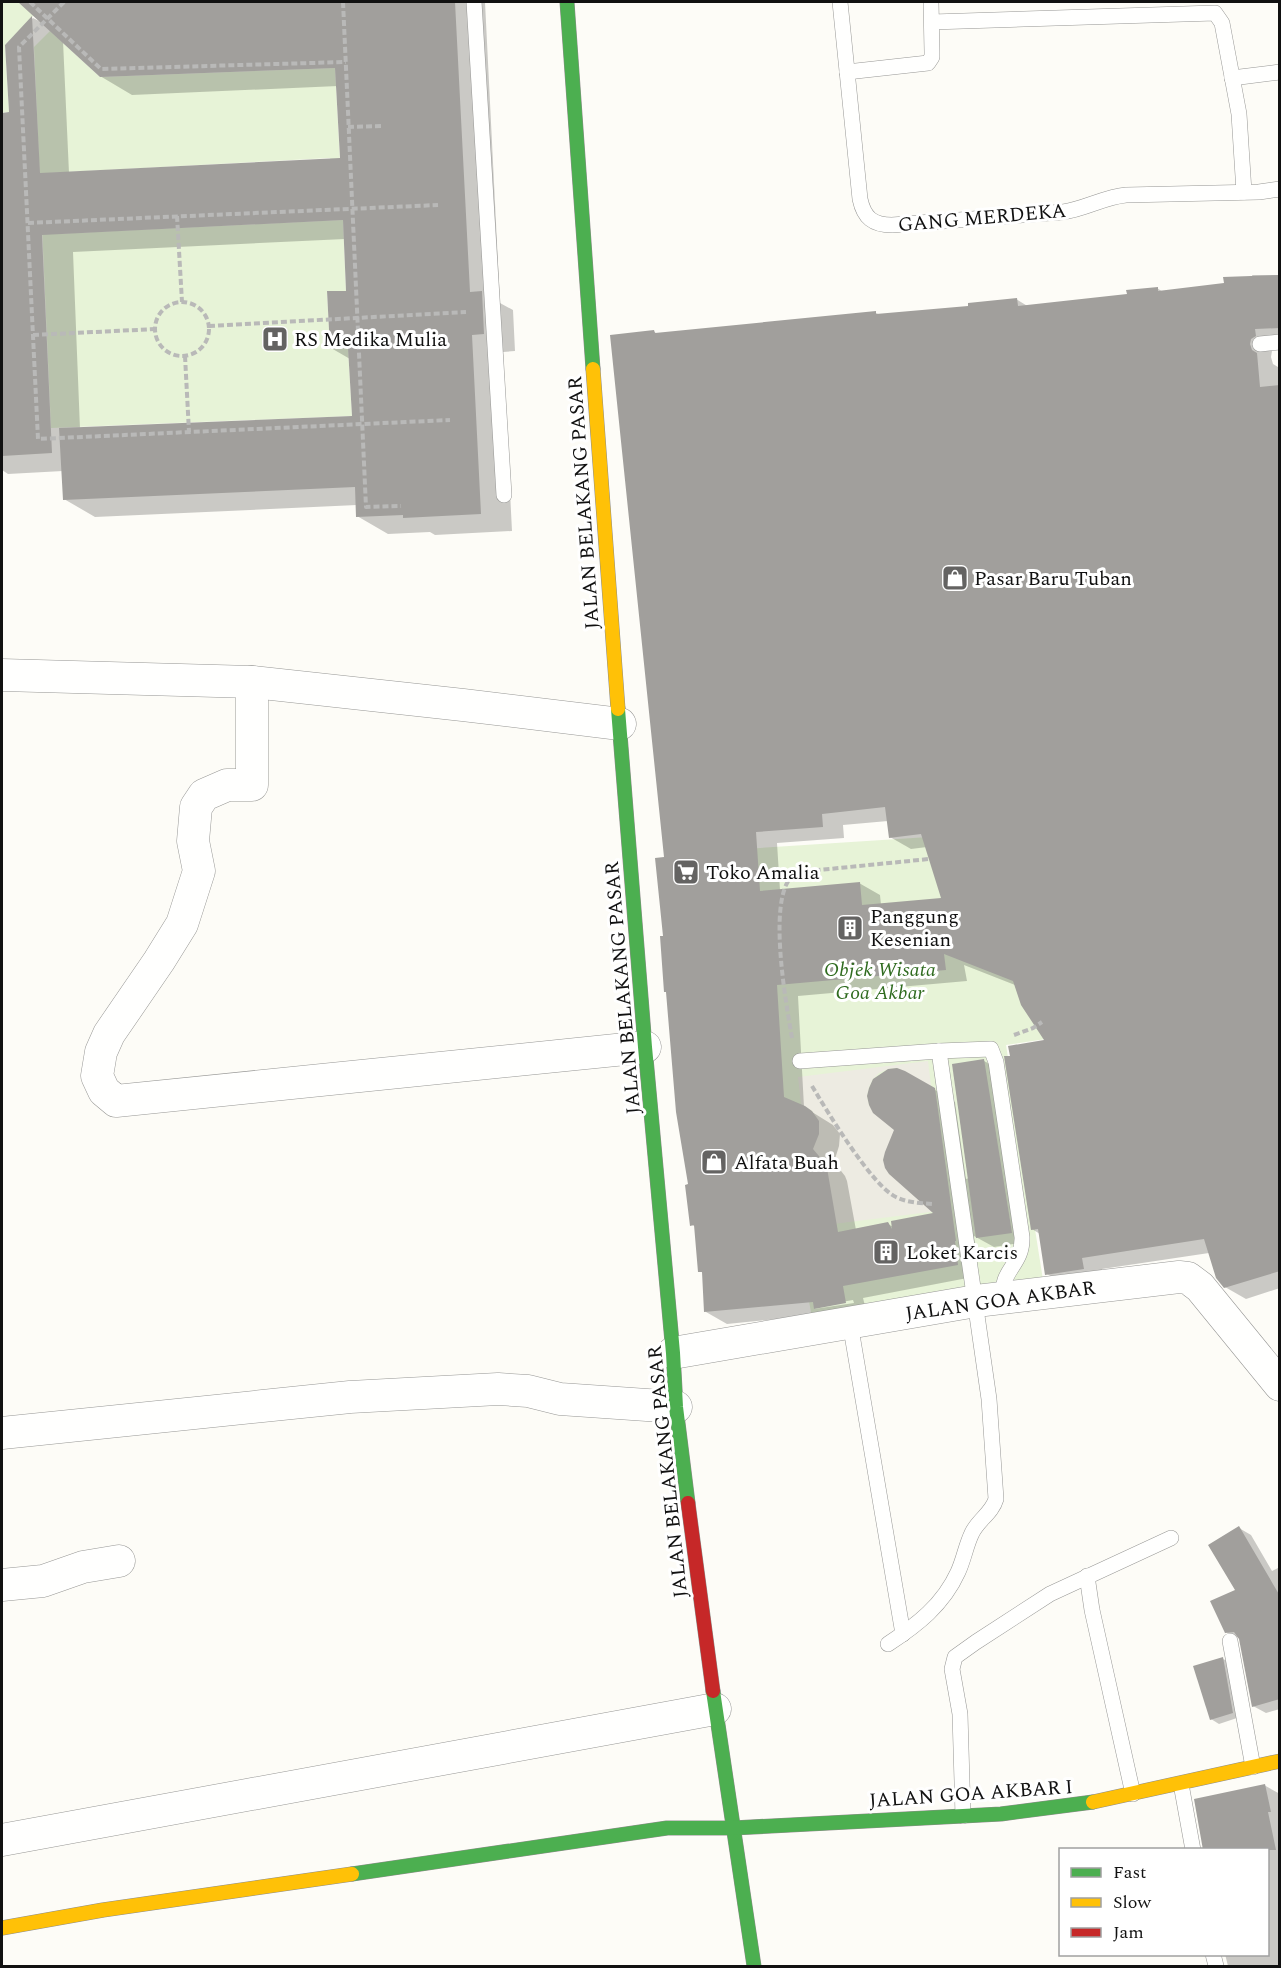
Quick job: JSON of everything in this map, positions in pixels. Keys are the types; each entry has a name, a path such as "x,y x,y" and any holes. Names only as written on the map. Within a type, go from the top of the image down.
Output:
{"street":[{"name":"JALAN BELAKANG PASAR","path":"567,2 606,557 676,1407 715,1709 754,1966"},
{"path":"2,675 252,682 620,724"},
{"path":"252,682 252,785 227,785 204,795 196,807 193,841 200,872 182,924 109,1034 97,1076 104,1091 116,1101 645,1047"},
{"name":"JALAN GOA AKBAR","path":"673,1353 989,1299 1179,1276 1188,1278 1197,1284 1280,1385"},
{"path":"2,1433 350,1397 498,1389 528,1391 560,1399 676,1407"},
{"path":"2,1585 44,1581 83,1567 119,1561"},
{"path":"2,1840 715,1709"},
{"name":"JALAN GOA AKBAR I","path":"2,1928 104,1910 667,1828 733,1828 1001,1814 1081,1805 1280,1761"}],"lane":[{"path":"474,2 504,495"},
{"path":"840,2 847,72 927,63 932,57 931,2"},
{"path":"932,21 1147,8 1218,15 1222,23 1241,134 1244,192"},
{"name":"GANG MERDEKA","path":"847,72 858,191 863,211 877,224 892,225 1063,212 1126,195 1280,189"},
{"path":"1232,78 1280,72"},
{"path":"1260,344 1280,342"},
{"path":"800,1061 991,1049 995,1057 1022,1237 1021,1253 1004,1279 1002,1287 989,1299"},
{"path":"888,1644 918,1624 950,1589 959,1571 971,1535 994,1506 996,1499 989,1399 989,1299 961,1204 939,1051"},
{"path":"850,1323 903,1634"},
{"path":"963,1816 960,1714 952,1669 956,1657 1028,1607 1087,1576 1171,1538"},
{"path":"1087,1576 1092,1610 1133,1794"},
{"path":"1230,1641 1253,1767"},
{"path":"1181,1784 1193,1848"}],"path":[{"path":"30,2 101,69 346,62"},
{"path":"64,2 19,47 38,439 450,420"},
{"path":"343,2 366,507 401,506"},
{"path":"348,127 383,126"},
{"path":"28,223 438,205"},
{"path":"177,216 182,302"},
{"path":"182,302 197,306 207,318 209,326 209,334 201,349 185,356 177,356 164,349 156,336 157,320 161,313 166,307 182,302"},
{"path":"209,326 492,311"},
{"path":"33,335 156,328"},
{"path":"185,356 189,432"},
{"path":"929,859 792,874 787,880 779,923 780,959 794,1046 800,1061 815,1090 862,1162 889,1194 905,1201 961,1204"}],"green space":[{"path":"2,2 19,2 34,15 5,45 9,112 2,113"},
{"path":"50,31 100,77 335,68 342,198 330,158 49,173 53,234 343,220 346,291 327,292 330,348 348,348 352,416 51,428 34,47"},
{"name":"Objek Wisata Goa Akbar","path":"944,836 1099,1031 1006,1045 1043,1280 812,1318 728,850"}],"shaded area":[{"path":"928,1061 946,1210 817,1226 827,1168 811,1148 819,1134 819,1126 812,1111 801,1104 798,1077","holes":["897,1068 913,1076 919,1083 874,1113 867,1096 873,1079 879,1073","893,1139 902,1183 889,1174 883,1160 888,1145"]}],"building":[{"path":"18,2 455,2 470,292 482,291 484,334 472,335 481,514 403,518 403,515 356,517 355,487 63,500 59,428 352,416 348,348 330,349 327,291 346,291 343,220 42,235 52,453 2,456 2,113 9,112 5,45 32,16 40,173 340,158 335,68 100,77"},
{"name":"Pasar Baru Tuban","path":"1280,275 1280,328 1255,329 1256,336 1251,339 1250,344 1252,350 1257,353 1260,387 1280,385 1280,1271 1224,1288 1216,1278 1204,1239 1082,1258 1084,1269 1045,1275 1038,1229 1031,1230 1004,1056 1010,1056 1008,1046 1044,1040 1021,1005 1013,981 944,954 946,970 777,985 784,1097 805,1106 819,1121 819,1134 813,1149 827,1168 838,1232 888,1222 892,1229 891,1221 933,1213 885,1168 883,1160 894,1130 873,1113 869,1105 867,1096 873,1079 888,1069 897,1068 935,1088 958,1265 843,1286 846,1303 814,1309 813,1302 704,1312 702,1272 698,1272 694,1225 690,1226 685,1185 688,1184 676,1112 666,992 664,992 660,936 663,936 655,858 664,857 610,335 654,330 655,333 876,311 876,314 968,306 968,303 1017,298 1018,306 1127,294 1126,290 1158,287 1158,291 1224,283 1223,277","holes":["885,807 889,838 921,834 941,898 862,905 860,882 760,891 756,832 823,827 822,814"]},
{"path":"984,1059 1012,1233 976,1238 952,1064"},
{"path":"1239,1526 1280,1596 1280,1699 1252,1707 1239,1639 1234,1632 1225,1633 1210,1601 1235,1590 1208,1545"},
{"path":"1223,1657 1233,1713 1210,1720 1193,1666"},
{"path":"1265,1784 1276,1850 1269,1850 1269,1848 1203,1848 1194,1799"}],"traffic: fast":[{"path":"567,2 593,369"},
{"path":"618,709 676,1407 688,1503"},
{"path":"713,1691 754,1966"},
{"path":"352,1874 667,1828 733,1828 1001,1814 1093,1802"}],"traffic: slow":[{"path":"593,369 618,709"},
{"path":"1093,1802 1280,1761"},
{"path":"2,1928 103,1910 352,1874"}],"traffic: jam":[{"path":"688,1503 713,1691"}],"place":[{"name":"RS Medika Mulia","path":"275,339"},
{"name":"Pasar Baru Tuban","path":"955,578"},
{"name":"Toko Amalia","path":"686,872"},
{"name":"Panggung Kesenian","path":"850,928"},
{"name":"Alfata Buah","path":"714,1162"},
{"name":"Loket Karcis","path":"886,1252"}]}
